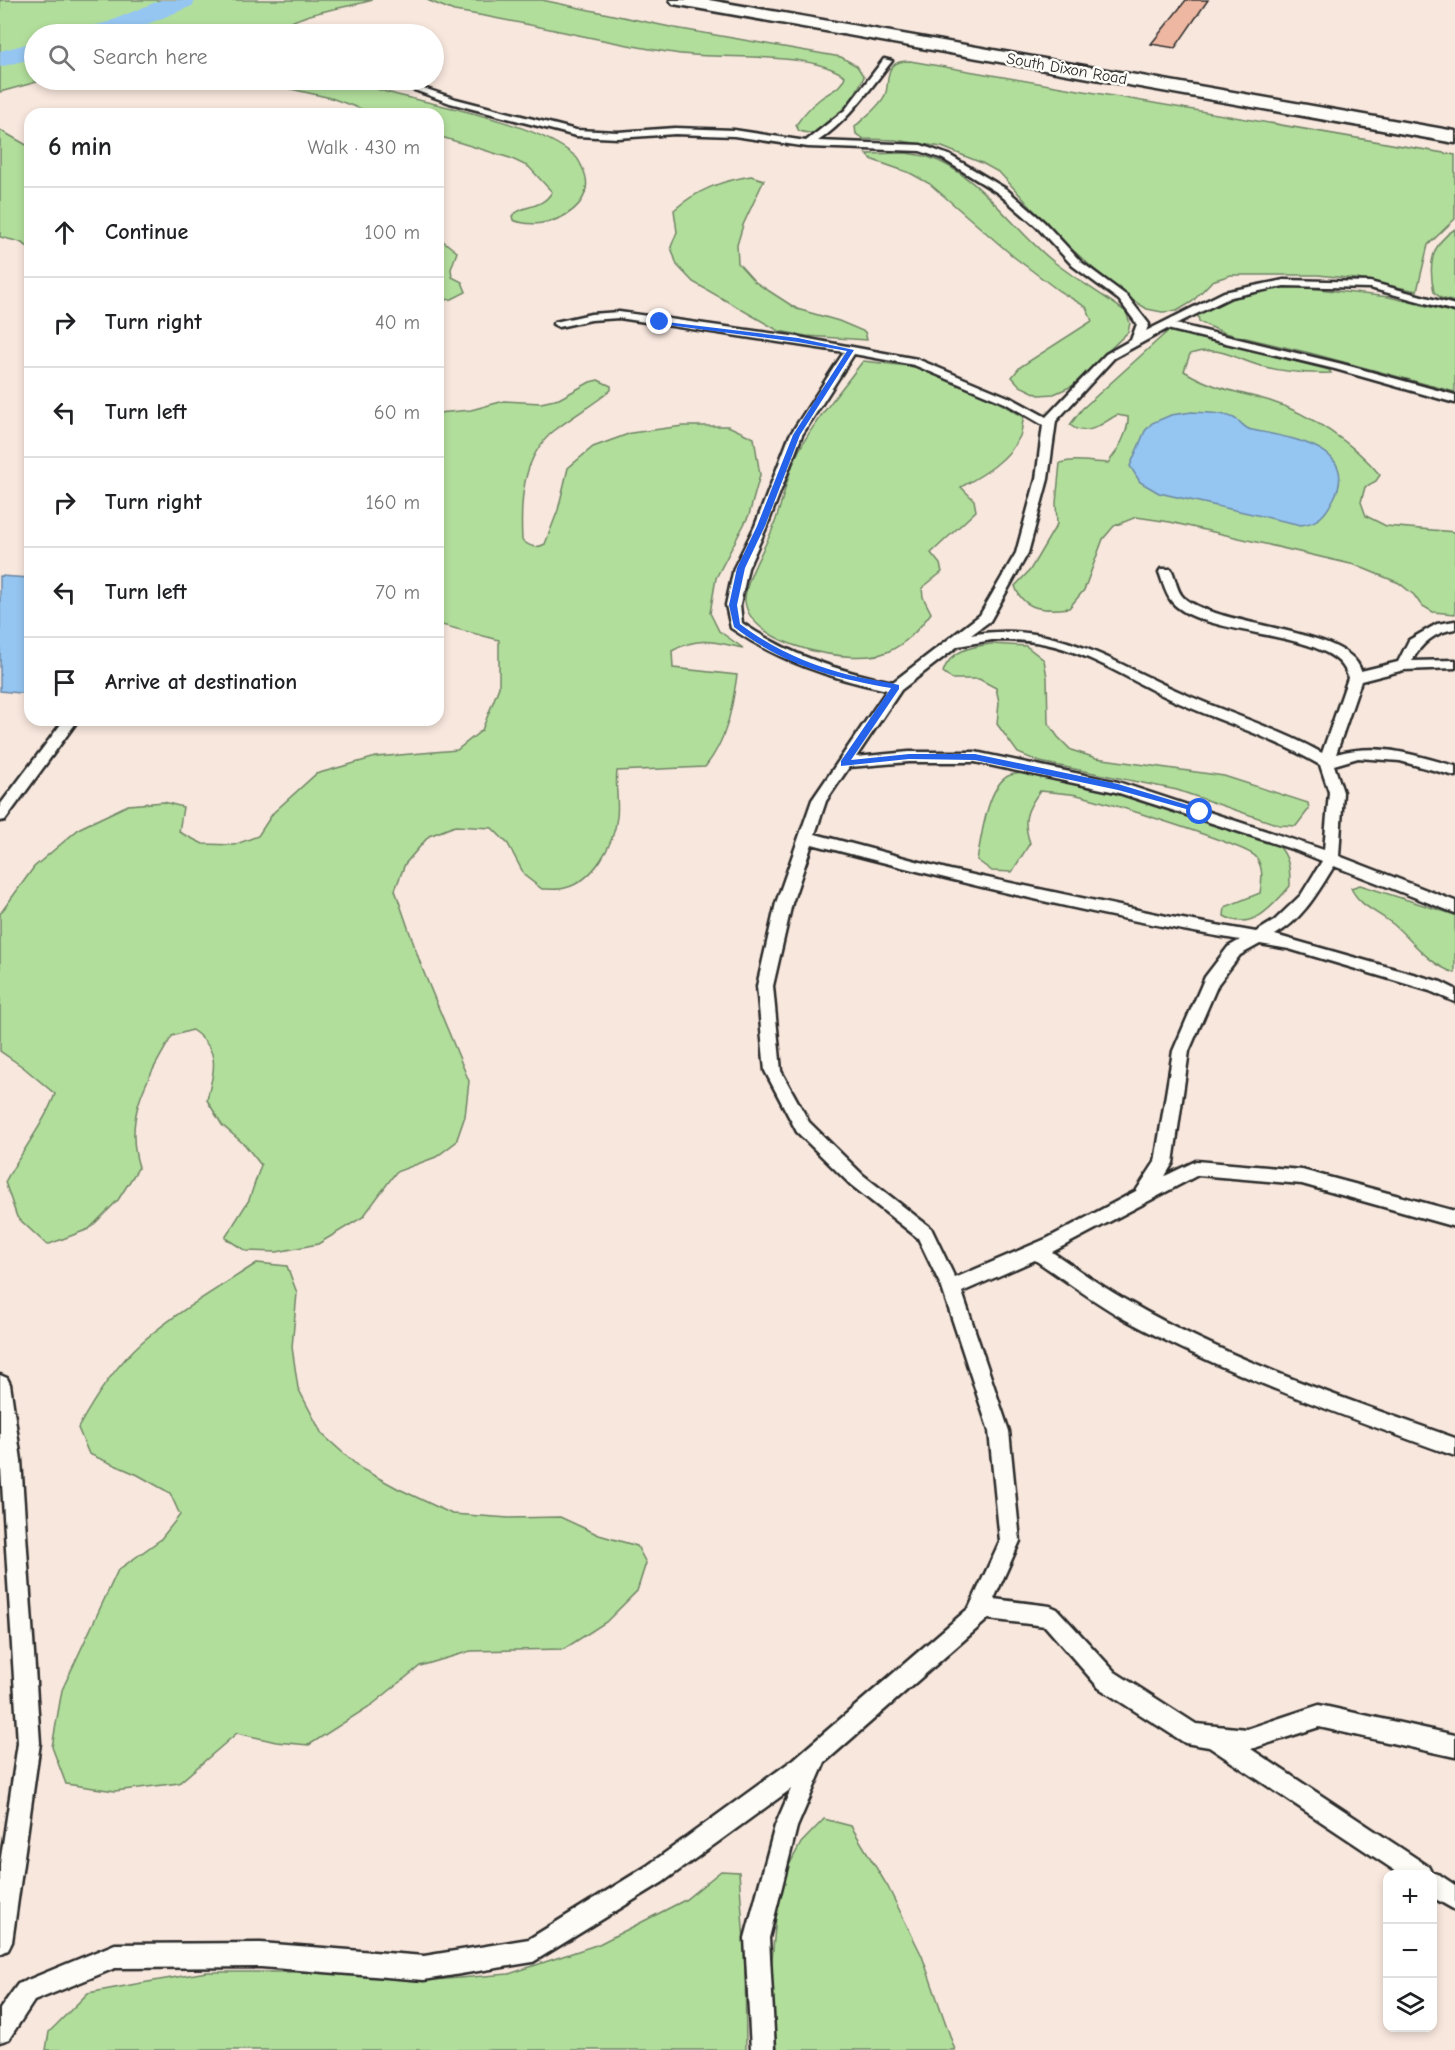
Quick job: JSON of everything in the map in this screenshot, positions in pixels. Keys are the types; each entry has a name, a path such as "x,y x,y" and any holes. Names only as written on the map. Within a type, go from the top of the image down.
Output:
{"main road":[{"name":"South Dixon Road","path":"680,0 1455,136"}],"lane":[{"path":"808,144 836,124 854,106 871,79 887,61"},
{"path":"422,90 473,107 576,133 618,135 675,131 734,133 808,144 921,148 946,157 1002,191 1040,224 1077,264 1123,298 1143,324 1136,341"},
{"path":"976,1616 1010,1541 999,1431 951,1288 925,1233 856,1180 803,1127 773,1071 765,986 784,903 819,800 896,687 985,618 1022,553 1042,479 1050,420 1110,356 1165,325 1228,294 1284,283 1370,285 1455,308"},
{"path":"559,324 591,317 619,315 798,340 917,362 1010,401 1050,424"},
{"path":"1165,325 1338,366 1455,399"},
{"path":"851,350 796,435 761,526 741,568 733,605 736,625 772,650 794,660 848,677 896,687"},
{"path":"1142,1197 1164,1163 1181,1051 1211,981 1234,951 1280,925 1306,899 1331,858 1336,792 1326,762 1355,678 1353,665 1344,656 1323,645 1205,614 1180,601 1171,588 1166,572"},
{"path":"1404,664 1414,643 1442,627 1455,626"},
{"path":"951,645 979,637 1012,633 1070,645 1118,665 1171,694 1299,746 1326,762 1358,753 1400,756 1455,771"},
{"path":"1355,678 1404,664 1455,664"},
{"path":"0,816 67,726"},
{"path":"844,764 909,757 975,757 1118,787 1200,812 1331,858 1455,907"},
{"path":"806,837 950,875 1160,920 1289,944 1435,986 1455,996"},
{"path":"951,1288 1036,1251 1196,1168 1302,1178 1455,1218"},
{"path":"1036,1251 1133,1314 1229,1359 1338,1406 1455,1447"},
{"path":"0,1384 11,1460 28,1743 4,1875 0,1942"},
{"path":"0,2030 26,1992 115,1956 261,1955 424,1968 534,1950 655,1874 816,1755 985,1608 1050,1616 1107,1680 1193,1735 1247,1740 1319,1716 1455,1746"},
{"path":"1213,1737 1412,1870"},
{"path":"763,2050 757,1938 786,1826 816,1755"},
{"path":"1437,1886 1455,1898"}],"green space":[{"path":"0,0 372,0 306,16 289,24 24,24 24,85 0,92"},
{"path":"427,0 542,0 675,28 841,57 857,66 864,77 851,100 832,123 818,132 807,133 799,131 796,125 813,105 838,87 845,76 808,62 763,57 694,55 646,48 454,11"},
{"path":"910,61 1455,155 1455,219 1428,245 1417,291 1357,279 1318,275 1231,275 1212,281 1192,302 1177,311 1162,312 1147,309 1095,270 1055,234 1000,173 942,147 895,140 864,139 856,134 855,127 876,108 885,95 892,67 898,62"},
{"path":"295,90 380,90 487,117 537,134 558,144 576,157 586,181 585,194 568,214 555,220 526,223 513,220 512,216 517,212 537,205 552,192 529,167 510,158 444,138 444,108 358,108 331,98"},
{"path":"0,130 24,144 24,244 0,237"},
{"path":"905,153 928,157 964,176 1054,262 1126,312 1130,323 1128,332 1072,386 1054,394 1039,395 1020,386 1012,377 1020,367 1092,321 1086,307 1059,291 1014,257 930,184 910,173 873,160 866,154"},
{"path":"751,176 764,180 743,225 737,245 738,263 755,282 797,309 839,321 865,332 867,340 806,336 779,331 693,282 677,265 671,247 677,232 674,210 710,187"},
{"path":"1455,229 1455,302 1441,298 1434,292 1431,273 1436,248"},
{"path":"444,242 457,252 451,269 452,277 462,282 466,292 444,300"},
{"path":"1292,286 1389,297 1455,313 1455,392 1225,333 1199,322 1198,315 1218,301 1242,293"},
{"path":"1168,331 1329,370 1331,373 1278,370 1219,352 1201,351 1190,354 1184,371 1216,386 1285,406 1330,431 1358,452 1380,475 1376,481 1365,487 1361,502 1366,516 1386,526 1455,532 1455,614 1433,612 1421,605 1414,595 1399,583 1355,565 1170,522 1136,517 1114,526 1103,539 1084,590 1069,608 1044,609 1030,605 1024,600 1015,586 1030,570 1057,524 1056,503 1060,463 1078,461 1108,463 1119,448 1128,417 1117,415 1089,430 1076,429 1070,425 1082,409"},
{"path":"863,361 917,367 982,393 1024,417 1020,436 1002,460 961,487 974,500 976,511 931,553 940,564 942,572 922,588 923,597 931,613 912,636 894,649 872,656 852,656 806,649 783,641 765,630 751,617 745,594 750,577 773,528 791,469 801,447 826,409"},
{"path":"598,380 611,386 611,390 555,430 544,441 530,466 525,480 521,525 522,540 530,546 545,544 558,510 568,468 593,447 631,433 683,426 728,426 754,438 760,475 749,515 716,578 710,613 719,631 743,648 715,642 699,642 690,643 672,651 673,668 737,675 727,724 719,746 705,767 617,771 618,806 612,838 593,870 585,878 565,888 542,889 525,876 508,844 492,828 455,826 429,836 405,864 395,890 422,968 469,1081 465,1116 456,1142 436,1157 396,1172 363,1217 318,1244 277,1252 246,1251 225,1238 249,1200 261,1165 245,1145 222,1125 207,1100 213,1070 212,1053 202,1038 192,1030 172,1036 146,1083 136,1115 134,1131 139,1167 118,1200 89,1229 47,1245 17,1217 5,1182 55,1094 0,1051 0,914 34,867 80,828 128,805 164,802 183,807 179,832 203,844 234,845 258,836 273,813 316,774 376,757 457,750 482,730 499,687 499,640 444,626 444,412 471,410 504,401 541,403 559,399"},
{"path":"991,644 1026,646 1044,660 1047,677 1048,723 1071,750 1096,758 1224,776 1308,803 1309,809 1296,826 1279,825 1177,790 1040,762 1018,753 997,724 999,702 996,688 979,679 952,679 943,672 956,654 969,648"},
{"path":"1022,773 1077,784 1203,816 1240,828 1268,840 1282,850 1289,867 1290,886 1269,908 1253,919 1234,920 1224,916 1225,907 1260,893 1262,879 1259,861 1247,851 1113,805 1077,795 1040,791 1031,804 1026,821 1030,843 1012,872 992,871 977,860 986,814 1001,782 1010,775"},
{"path":"1360,885 1455,915 1455,973 1429,958 1393,924 1359,900 1351,888"},
{"path":"257,1263 287,1266 297,1293 292,1347 298,1388 322,1434 360,1468 452,1514 509,1518 560,1517 599,1535 637,1546 646,1563 637,1591 606,1622 564,1649 471,1651 420,1666 373,1704 309,1745 276,1742 237,1733 179,1783 115,1791 66,1784 52,1747 62,1690 118,1570 160,1540 180,1515 170,1493 138,1475 89,1454 78,1428 106,1382 142,1342 183,1310"},
{"path":"824,1819 851,1826 888,1887 922,1956 955,2050 777,2050 770,1982 779,1884 801,1843"},
{"path":"721,1871 739,1872 745,1955 746,2050 46,2050 49,2032 88,1993 207,1972 326,1972 434,1980 509,1974 599,1944 685,1900"}],"water":[{"path":"1192,412 1216,413 1232,417 1250,429 1300,441 1329,455 1337,466 1340,480 1328,509 1317,520 1301,525 1159,493 1140,482 1130,466 1145,431 1152,423 1171,415"},
{"path":"0,576 24,578 24,693 0,691"}],"building":[{"path":"1186,0 1208,0 1175,48 1151,44"}],"waterway":[{"path":"126,24 183,0"},
{"path":"0,59 24,53"}],"route":[{"path":"660,322 798,340 851,350 796,435 761,526 741,568 733,605 736,625 762,644 794,660 848,677 896,687 844,764 909,757 975,757 1118,787 1200,812"}]}
